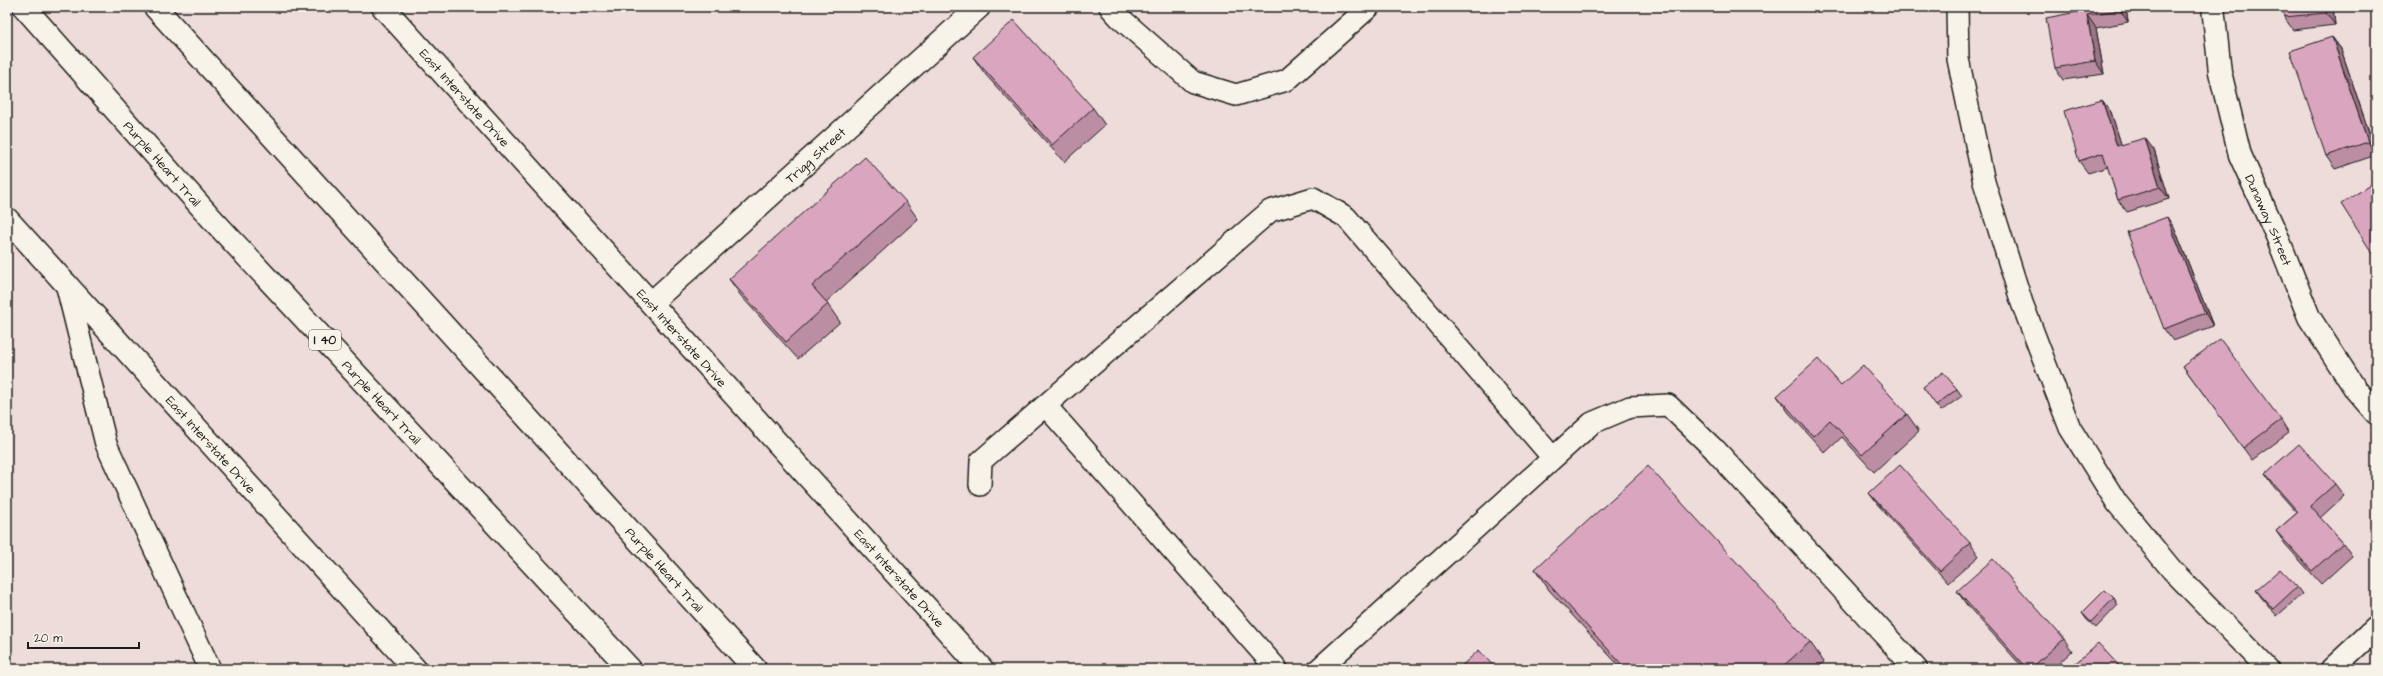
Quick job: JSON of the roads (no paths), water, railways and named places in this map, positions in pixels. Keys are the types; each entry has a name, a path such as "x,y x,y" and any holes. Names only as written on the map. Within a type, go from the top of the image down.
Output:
{"main road":[{"name":"Purple Heart Trail","path":"24,7 212,219 630,669"},
{"name":"Purple Heart Trail","path":"155,7 754,669"},
{"name":"East Interstate Drive","path":"383,7 982,669"},
{"name":"Trigg Street","path":"651,303 979,7"},
{"name":"Dunaway Street","path":"2213,7 2220,72 2240,155 2277,236 2308,317 2356,390 2376,413"},
{"name":"East Interstate Drive","path":"7,219 416,669"},
{"path":"1716,451 1916,669"},
{"path":"2332,669 2376,628"}],"lane":[{"path":"1110,7 1119,17 1193,82 1236,95 1288,80 1369,7"},
{"path":"1957,7 1958,59 1984,182 2022,303 2070,428 2117,503 2172,570 2268,669"},
{"path":"980,485 981,461 1270,211 1312,198 1346,217 1553,458"},
{"path":"66,283 106,444 210,669"},
{"path":"1319,669 1592,423 1630,407 1668,405 1716,451"},
{"path":"1046,406 1277,669"}]}
